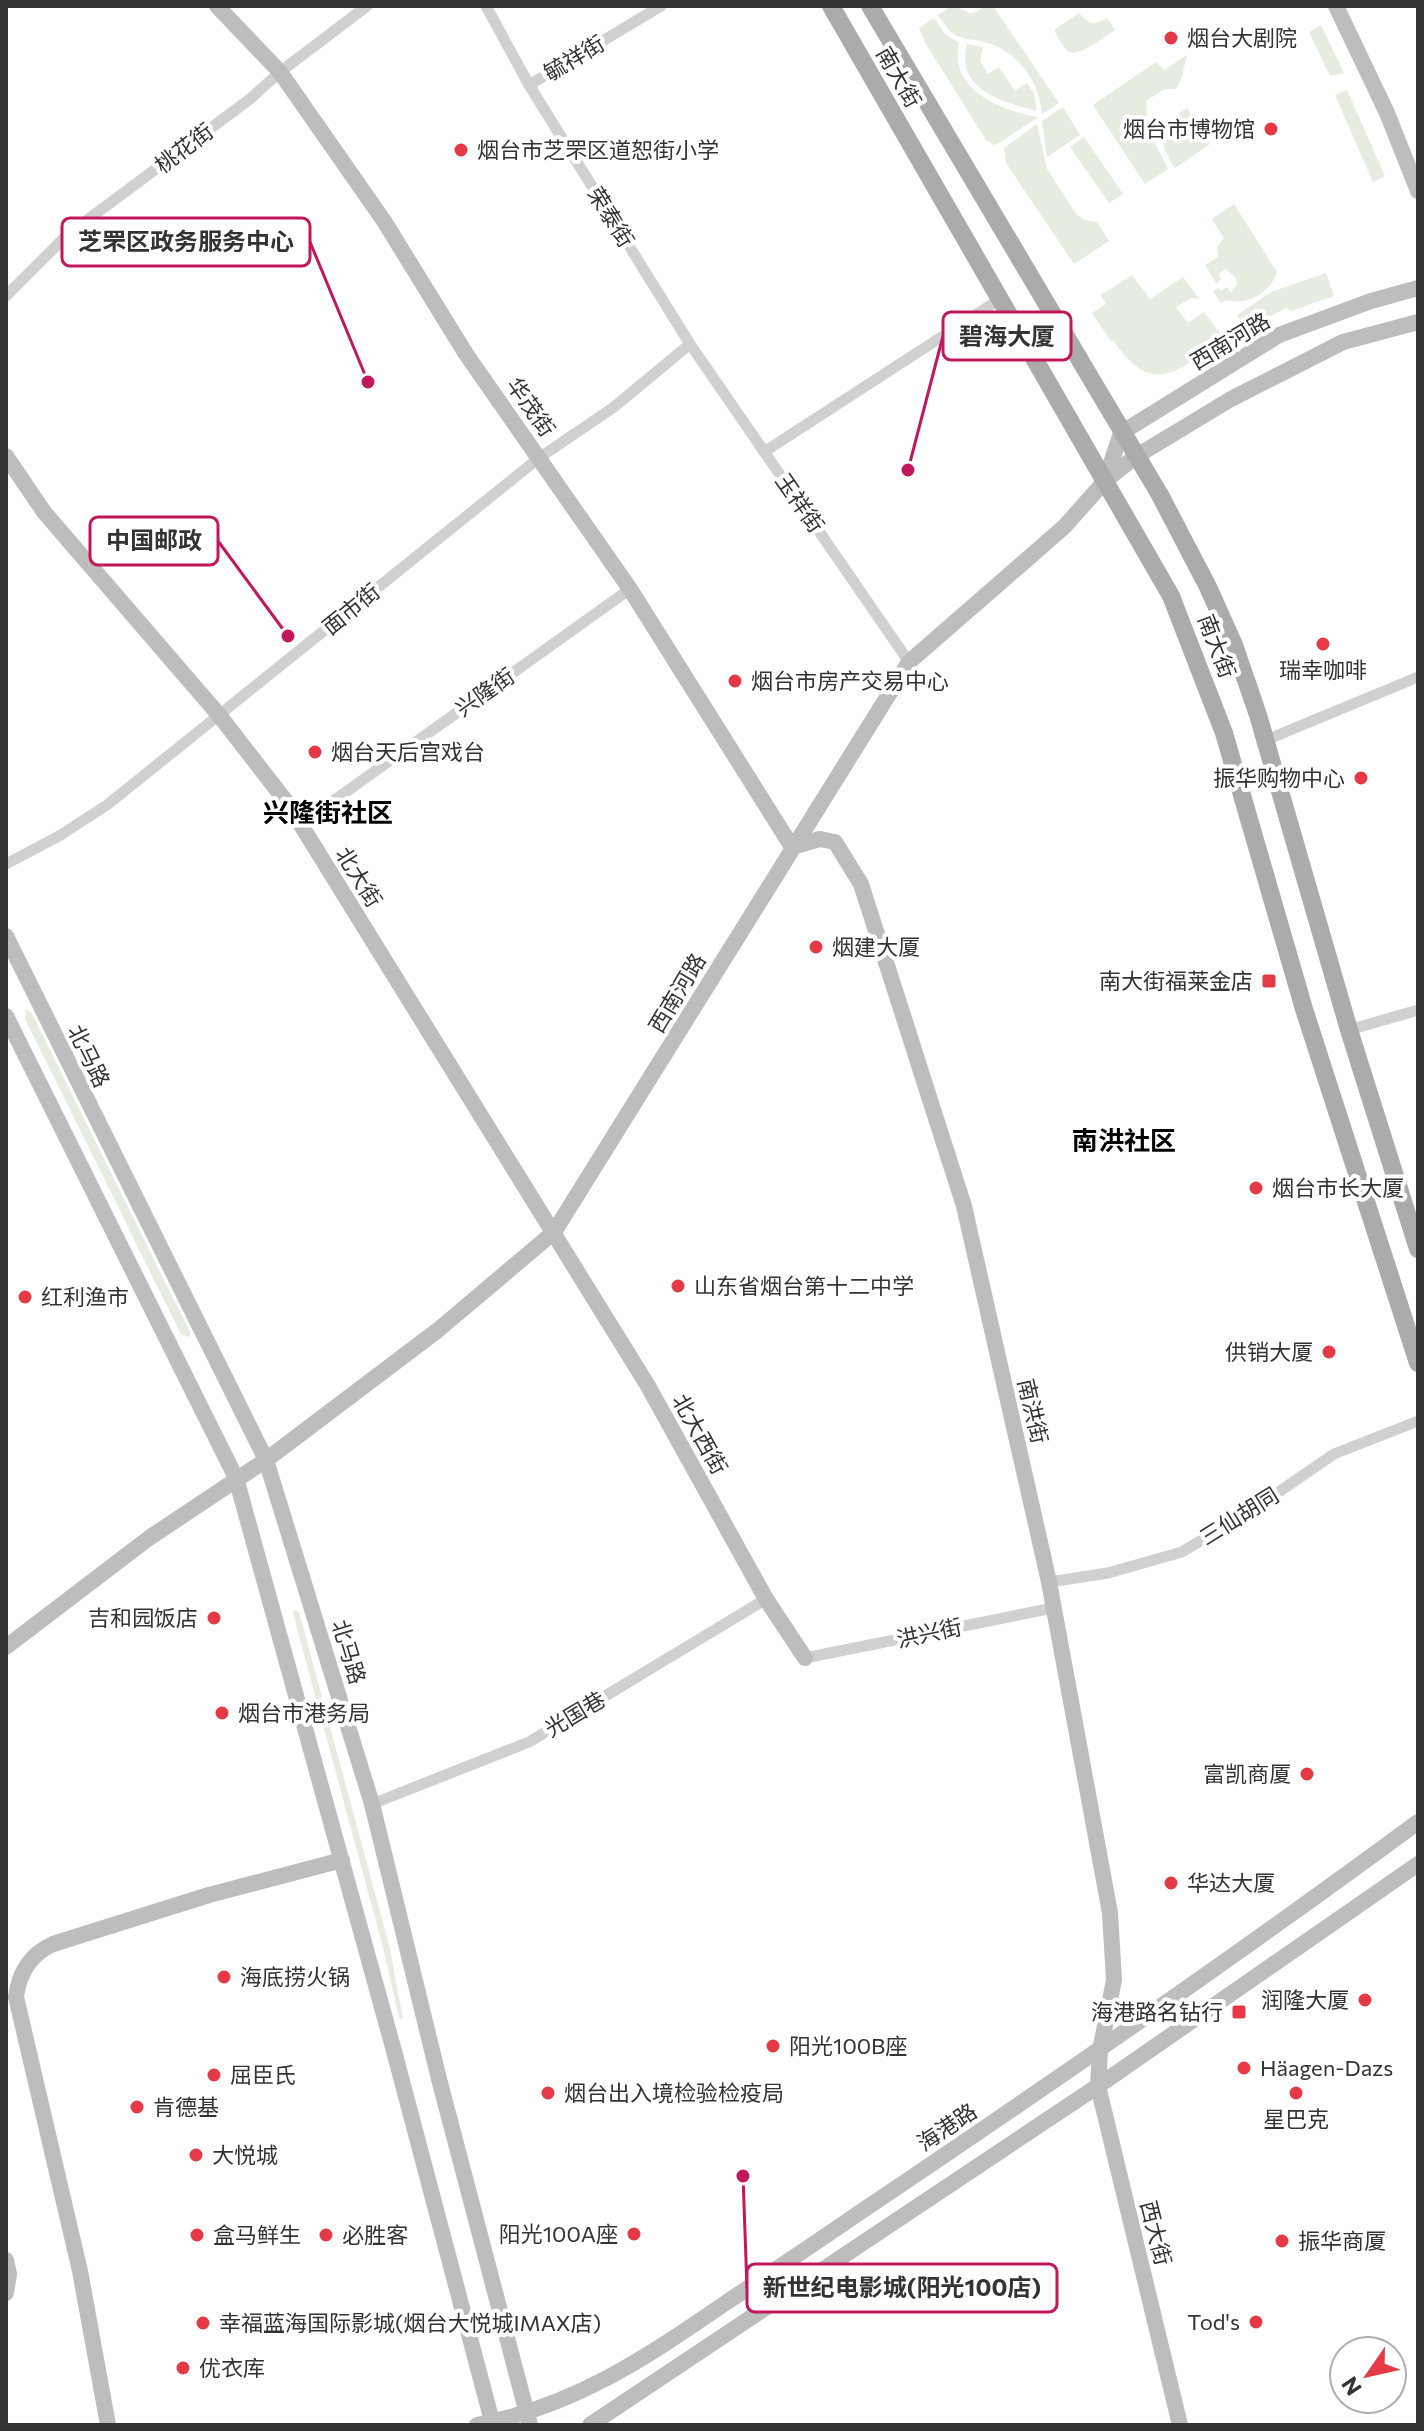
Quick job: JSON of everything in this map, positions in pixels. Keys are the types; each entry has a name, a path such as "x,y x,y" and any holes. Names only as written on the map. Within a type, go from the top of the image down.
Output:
{"main road":[{"name":"华茂街","path":"217,6 280,72 384,221 466,354 630,589 792,847"},
{"name":"南大街","path":"831,6 1171,596 1224,733 1304,1009 1418,1363"},
{"name":"南大街","path":"870,6 1160,495 1234,645 1266,740 1349,1030 1418,1249"},
{"path":"1336,6 1387,113 1418,191"},
{"name":"西南河路","path":"1105,481 1121,433 1279,335 1371,301 1418,288"},
{"name":"西南河路","path":"6,1647 149,1538 266,1460 438,1330 554,1232 909,662 1064,527 1105,481 1135,457 1231,399 1343,342 1418,322"},
{"name":"北大街","path":"6,456 44,512 219,715 288,804 554,1232"},
{"name":"南洪街","path":"792,847 820,839 835,842 861,884 964,1206 1049,1582 1110,1913 1114,1980 1100,2051"},
{"name":"北马路","path":"6,936 266,1460 372,1804 439,2079 529,2420"},
{"path":"6,1016 236,1478 342,1860 487,2424"},
{"name":"北大西街","path":"554,1232 648,1386 766,1599 805,1658"},
{"name":"海港路","path":"487,2424 529,2420 593,2387 682,2333 1100,2051 1418,1822"},
{"path":"108,2425 73,2241 16,1997 18,1986 32,1958 53,1944 209,1895 342,1860"},
{"path":"590,2425 1098,2086 1418,1864"},
{"name":"西大街","path":"1100,2051 1098,2086 1180,2425"},
{"path":"6,2260 9,2274 6,2293"}],"street":[{"name":"桃花街","path":"6,296 67,235 250,99 280,72 367,6"},
{"name":"荣泰街","path":"486,6 529,85 690,344"},
{"name":"毓祥街","path":"529,85 661,6"},
{"path":"764,452 1000,299"},
{"name":"面市街","path":"6,864 59,836 107,805 539,458 614,407 690,344"},
{"name":"玉祥街","path":"690,344 909,662"},
{"name":"兴隆街","path":"301,824 630,589"},
{"path":"1266,740 1418,677"},
{"path":"1349,1030 1418,1010"},
{"name":"三仙胡同","path":"1049,1582 1108,1573 1182,1552 1334,1454 1418,1421"},
{"name":"光国巷","path":"372,1804 529,1742 766,1599"},
{"name":"洪兴街","path":"805,1658 1053,1608"}],"shaded area":[{"path":"951,6 971,14 993,6 1059,103 1042,114 1031,78 1016,59 996,46 961,37 947,28 938,15"},
{"path":"1079,13 1092,23 1107,18 1115,30 1086,49 1073,53 1062,45 1054,30"},
{"path":"934,18 945,34 959,43 958,59 969,85 994,103 1038,117 999,143 994,145 986,140 919,28"},
{"path":"1321,25 1344,73 1330,76 1309,32"},
{"path":"967,44 983,47 980,61 988,74 999,67 1015,91 1027,83 1034,94 1037,111 997,98 975,83 968,73 965,60"},
{"path":"1187,55 1176,89 1165,89 1146,101 1148,129 1168,169 1145,184 1093,105 1156,62 1164,70"},
{"path":"1347,90 1385,176 1373,182 1335,95"},
{"path":"1063,107 1080,135 1047,157 1042,121"},
{"path":"1187,108 1210,144 1175,168 1164,149 1163,134 1170,121"},
{"path":"1037,124 1047,169 1076,214 1084,220 1097,222 1109,241 1074,264 1006,163 1004,148"},
{"path":"1084,137 1123,194 1109,203 1070,147"},
{"path":"1234,204 1277,272 1268,288 1258,295 1247,300 1221,303 1213,291 1227,287 1231,293 1237,285 1236,278 1226,269 1218,274 1221,279 1216,283 1205,265 1218,257 1217,247 1224,238 1212,219"},
{"path":"1326,273 1334,296 1291,311 1286,308 1246,329 1237,315 1271,292"},
{"path":"1132,275 1150,299 1183,277 1199,299 1192,298 1176,307 1188,323 1204,312 1224,339 1193,361 1166,374 1141,370 1111,341 1092,313 1106,304 1101,295"},
{"path":"26,1010 31,1012 191,1334 188,1337 181,1334 25,1019"},
{"path":"296,1610 390,1949 403,2020 399,2018 384,1951 294,1617 293,1611"}],"place":[{"name":"烟台大剧院","path":"1171,38"},
{"name":"烟台市博物馆","path":"1271,129"},
{"name":"烟台市芝罘区道恕街小学","path":"461,150"},
{"name":"芝罘区政务服务中心","path":"368,382"},
{"name":"碧海大厦","path":"908,470"},
{"name":"中国邮政","path":"288,636"},
{"name":"瑞幸咖啡","path":"1323,644"},
{"name":"烟台市房产交易中心","path":"735,681"},
{"name":"烟台天后宫戏台","path":"315,752"},
{"name":"振华购物中心","path":"1361,778"},
{"name":"烟建大厦","path":"816,947"},
{"name":"南大街福莱金店","path":"1269,981"},
{"name":"烟台市长大厦","path":"1256,1188"},
{"name":"山东省烟台第十二中学","path":"678,1286"},
{"name":"红利渔市","path":"25,1297"},
{"name":"供销大厦","path":"1329,1352"},
{"name":"吉和园饭店","path":"214,1618"},
{"name":"烟台市港务局","path":"222,1713"},
{"name":"富凯商厦","path":"1307,1774"},
{"name":"华达大厦","path":"1171,1883"},
{"name":"海底捞火锅","path":"224,1977"},
{"name":"润隆大厦","path":"1365,2000"},
{"name":"海港路名钻行","path":"1239,2012"},
{"name":"阳光100B座","path":"773,2046"},
{"name":"Häagen-Dazs","path":"1244,2068"},
{"name":"屈臣氏","path":"214,2075"},
{"name":"烟台出入境检验检疫局","path":"548,2093"},
{"name":"星巴克","path":"1296,2093"},
{"name":"肯德基","path":"137,2107"},
{"name":"大悦城","path":"196,2155"},
{"name":"新世纪电影城(阳光100店)","path":"743,2176"},
{"name":"阳光100A座","path":"634,2234"},
{"name":"盒马鲜生","path":"197,2235"},
{"name":"必胜客","path":"326,2235"},
{"name":"振华商厦","path":"1282,2241"},
{"name":"Tod's","path":"1256,2322"},
{"name":"幸福蓝海国际影城(烟台大悦城IMAX店)","path":"203,2323"},
{"name":"优衣库","path":"183,2368"}],"district":[{"name":"兴隆街社区","path":"328,813"},
{"name":"南洪社区","path":"1124,1141"}]}
